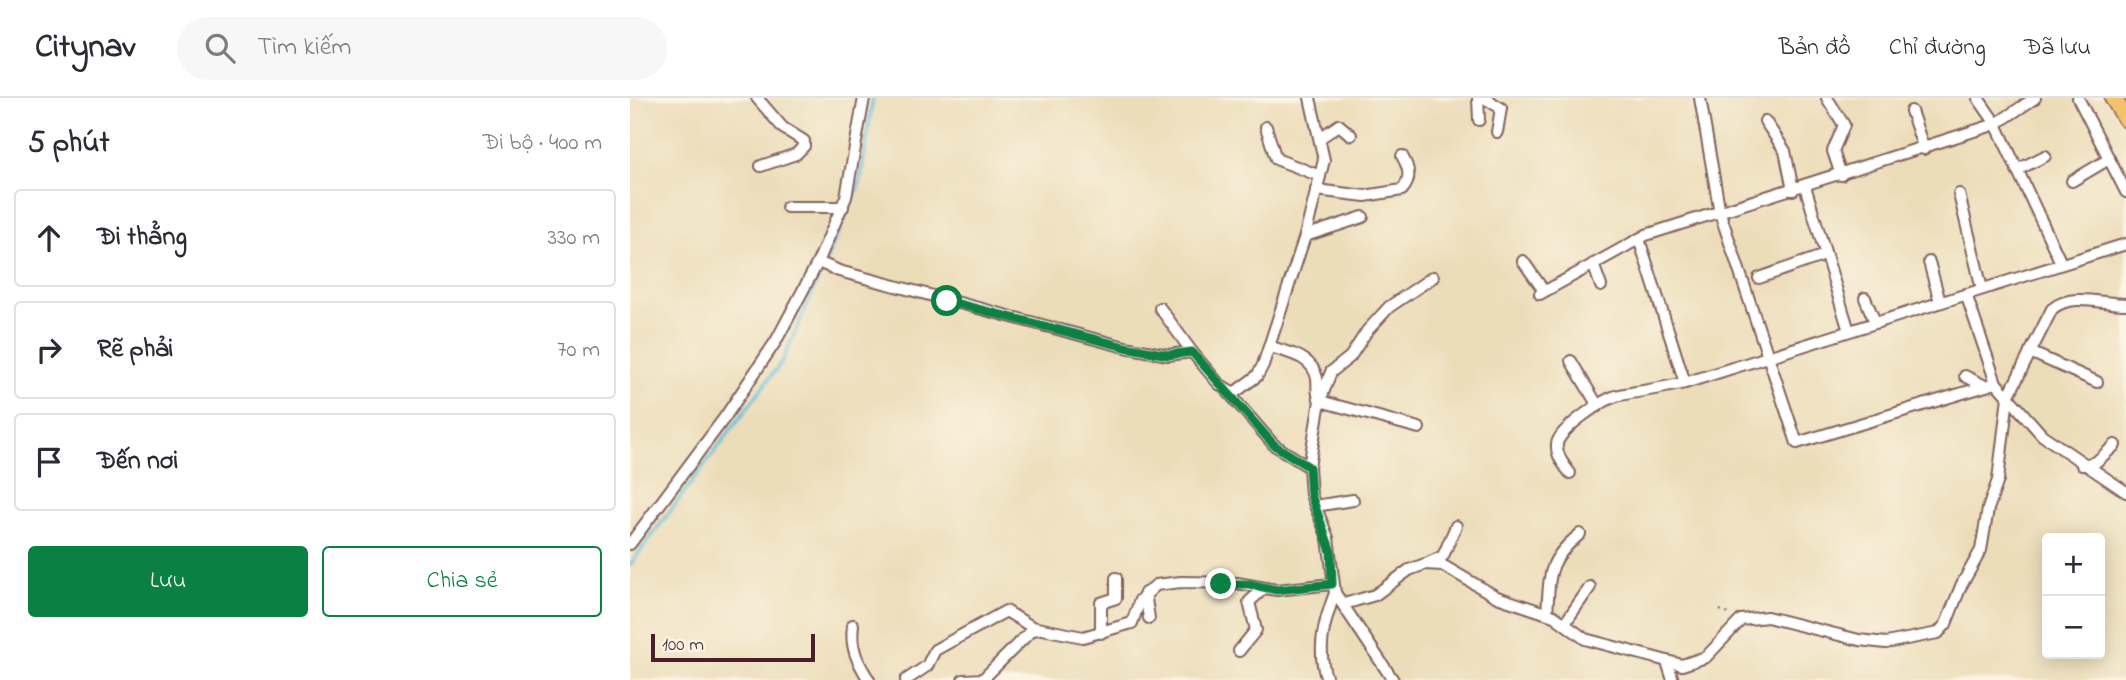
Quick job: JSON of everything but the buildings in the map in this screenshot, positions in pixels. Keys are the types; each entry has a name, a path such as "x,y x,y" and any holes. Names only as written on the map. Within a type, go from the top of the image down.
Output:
{"highway":[{"path":"2113,98 2126,119"}],"street":[{"path":"757,98 783,128 804,141 796,154 761,166"},
{"path":"630,544 732,406 776,341 820,263 843,207 855,160 864,98"},
{"path":"1228,392 1241,390 1257,376 1271,346 1305,236 1324,160 1310,98"},
{"path":"1478,98 1479,120"},
{"path":"1484,98 1502,107 1497,132"},
{"path":"1700,98 1720,214 1799,444 1996,383"},
{"path":"1827,98 1844,125 1833,151 1841,175"},
{"path":"1978,98 1996,124 2061,263"},
{"path":"1523,261 1542,292 1639,239 1996,124 2035,98"},
{"path":"2078,98 2126,192"},
{"path":"1911,111 1924,149"},
{"path":"1765,121 1785,151 1793,190"},
{"path":"1320,138 1339,125 1350,135"},
{"path":"1266,127 1276,159 1320,176"},
{"path":"1316,190 1365,196 1402,190 1407,184 1409,168 1402,156"},
{"path":"2017,170 2045,156"},
{"path":"2072,181 2109,159"},
{"path":"1805,186 1849,331"},
{"path":"1959,194 1982,289"},
{"path":"787,207 843,207"},
{"path":"1305,236 1363,217"},
{"path":"1639,239 1685,383"},
{"path":"1570,473 1558,454 1558,440 1563,432 1618,395 1640,394 1685,383 2126,244"},
{"path":"1759,278 1825,255"},
{"path":"1929,262 1940,302"},
{"path":"820,263 839,271 1113,344 1168,355 1192,352"},
{"path":"1592,264 1601,286"},
{"path":"1327,680 1321,653 1324,626 1334,589 1330,545 1315,506 1309,467 1320,401 1331,372 1350,357 1367,331 1407,292 1433,277"},
{"path":"1966,294 1996,383 2042,435 2082,465 2126,492"},
{"path":"1865,298 1875,322"},
{"path":"1425,564 1442,565 1497,597 1547,613 1594,643 1630,649 1667,662 1694,663 1706,657 1741,620 1754,616 1859,640 1886,643 1938,633 1946,624 1984,540 1988,509 1998,480 2008,397 2052,309 2061,301 2126,304"},
{"path":"1160,309 1192,352 1274,445 1309,467"},
{"path":"1271,346 1300,356 1310,363 1317,379 1320,401"},
{"path":"2030,352 2097,382"},
{"path":"1571,361 1598,406"},
{"path":"1965,376 1983,385"},
{"path":"1320,401 1419,428"},
{"path":"2082,465 2096,461 2115,445"},
{"path":"2096,461 2103,478"},
{"path":"1315,506 1353,500"},
{"path":"1344,604 1375,595 1409,570 1443,556 1456,526"},
{"path":"1547,613 1549,570 1557,556 1580,534"},
{"path":"1101,633 1101,603 1116,598 1116,578"},
{"path":"906,680 927,666 935,650 1001,612 1011,611 1026,624 1083,636 1132,624 1145,593 1156,585 1181,582 1249,584 1263,589 1334,589"},
{"path":"1564,623 1590,587"},
{"path":"1239,651 1256,630 1249,602 1263,589"},
{"path":"1334,589 1393,680"},
{"path":"1145,593 1149,618"},
{"path":"853,625 851,640 855,655 869,680"},
{"path":"963,680 983,679 1032,630 1042,628"},
{"path":"1667,662 1673,680"}],"waterway":[{"path":"630,565 783,360 860,182 873,98"}],"route":[{"path":"947,301 1125,347 1168,355 1192,352 1274,445 1284,454 1309,467 1311,495 1331,552 1332,584 1277,590 1249,584 1221,584"}]}
